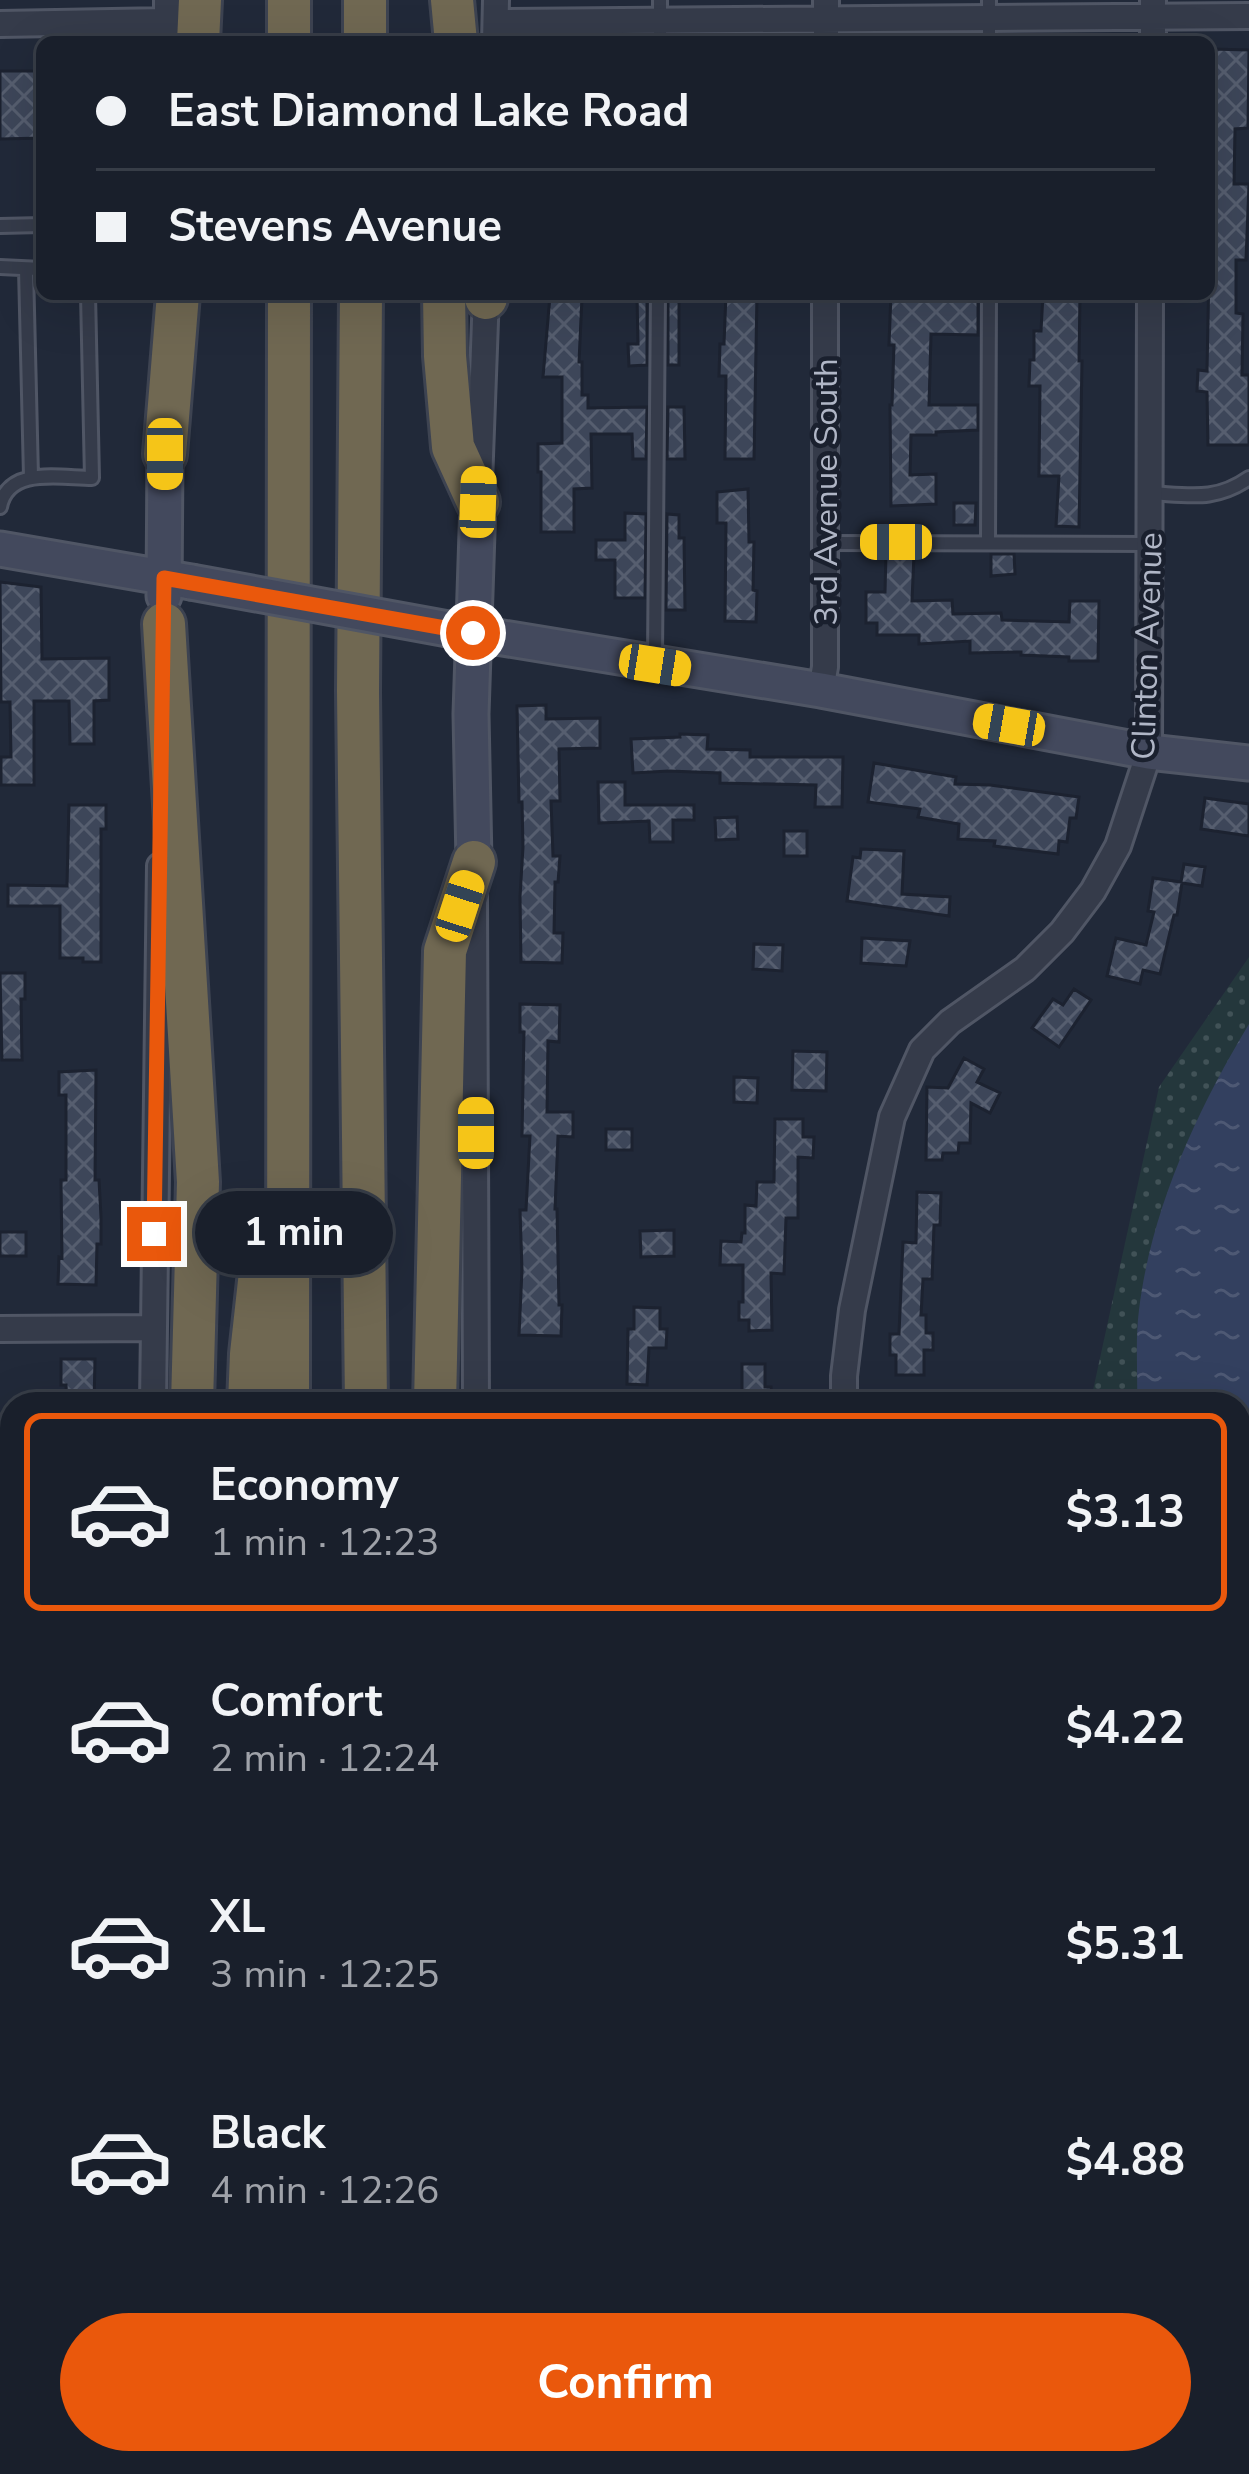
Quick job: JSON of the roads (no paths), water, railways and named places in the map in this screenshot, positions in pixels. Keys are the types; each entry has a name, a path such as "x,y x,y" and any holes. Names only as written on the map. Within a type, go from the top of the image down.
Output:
{"highway":[{"path":"289,0 289,36"},
{"path":"364,36 365,0"},
{"path":"432,0 434,36"},
{"path":"452,0 455,36"},
{"path":"165,454 178,300"},
{"path":"288,1392 289,300"},
{"path":"361,300 358,692 365,1392"},
{"path":"473,300 445,356 453,447 478,502"},
{"path":"164,624 198,1182 192,1392"},
{"path":"436,1392 446,951 474,862"},
{"path":"249,1392 287,1014"}],"street":[{"path":"5,16 180,21"},
{"path":"495,22 1249,16"},
{"path":"153,1392 164,624 178,580 165,454 166,300"},
{"name":"3rd Avenue South","path":"821,690 825,667 825,300"},
{"name":"Clinton Avenue","path":"844,1392 852,1310 892,1117 922,1050 950,1022 1025,969 1062,932 1093,891 1118,846 1149,752 1150,300"},
{"path":"476,1392 474,862 461,631 478,502"},
{"path":"0,549 821,690 1149,752 1249,763"},
{"path":"0,1329 152,1328"}],"lane":[{"path":"0,226 36,225"},
{"path":"0,268 36,269"},
{"path":"26,269 32,477"},
{"path":"0,507 2,494 11,484 32,477 92,478 88,300"},
{"path":"655,665 658,300"},
{"path":"988,300 988,542"},
{"path":"1148,493 1215,496 1249,478"},
{"path":"825,543 1150,544"}],"water":[{"path":"1249,1024 1249,1392 1137,1392 1139,1310 1154,1235 1179,1162"}]}
